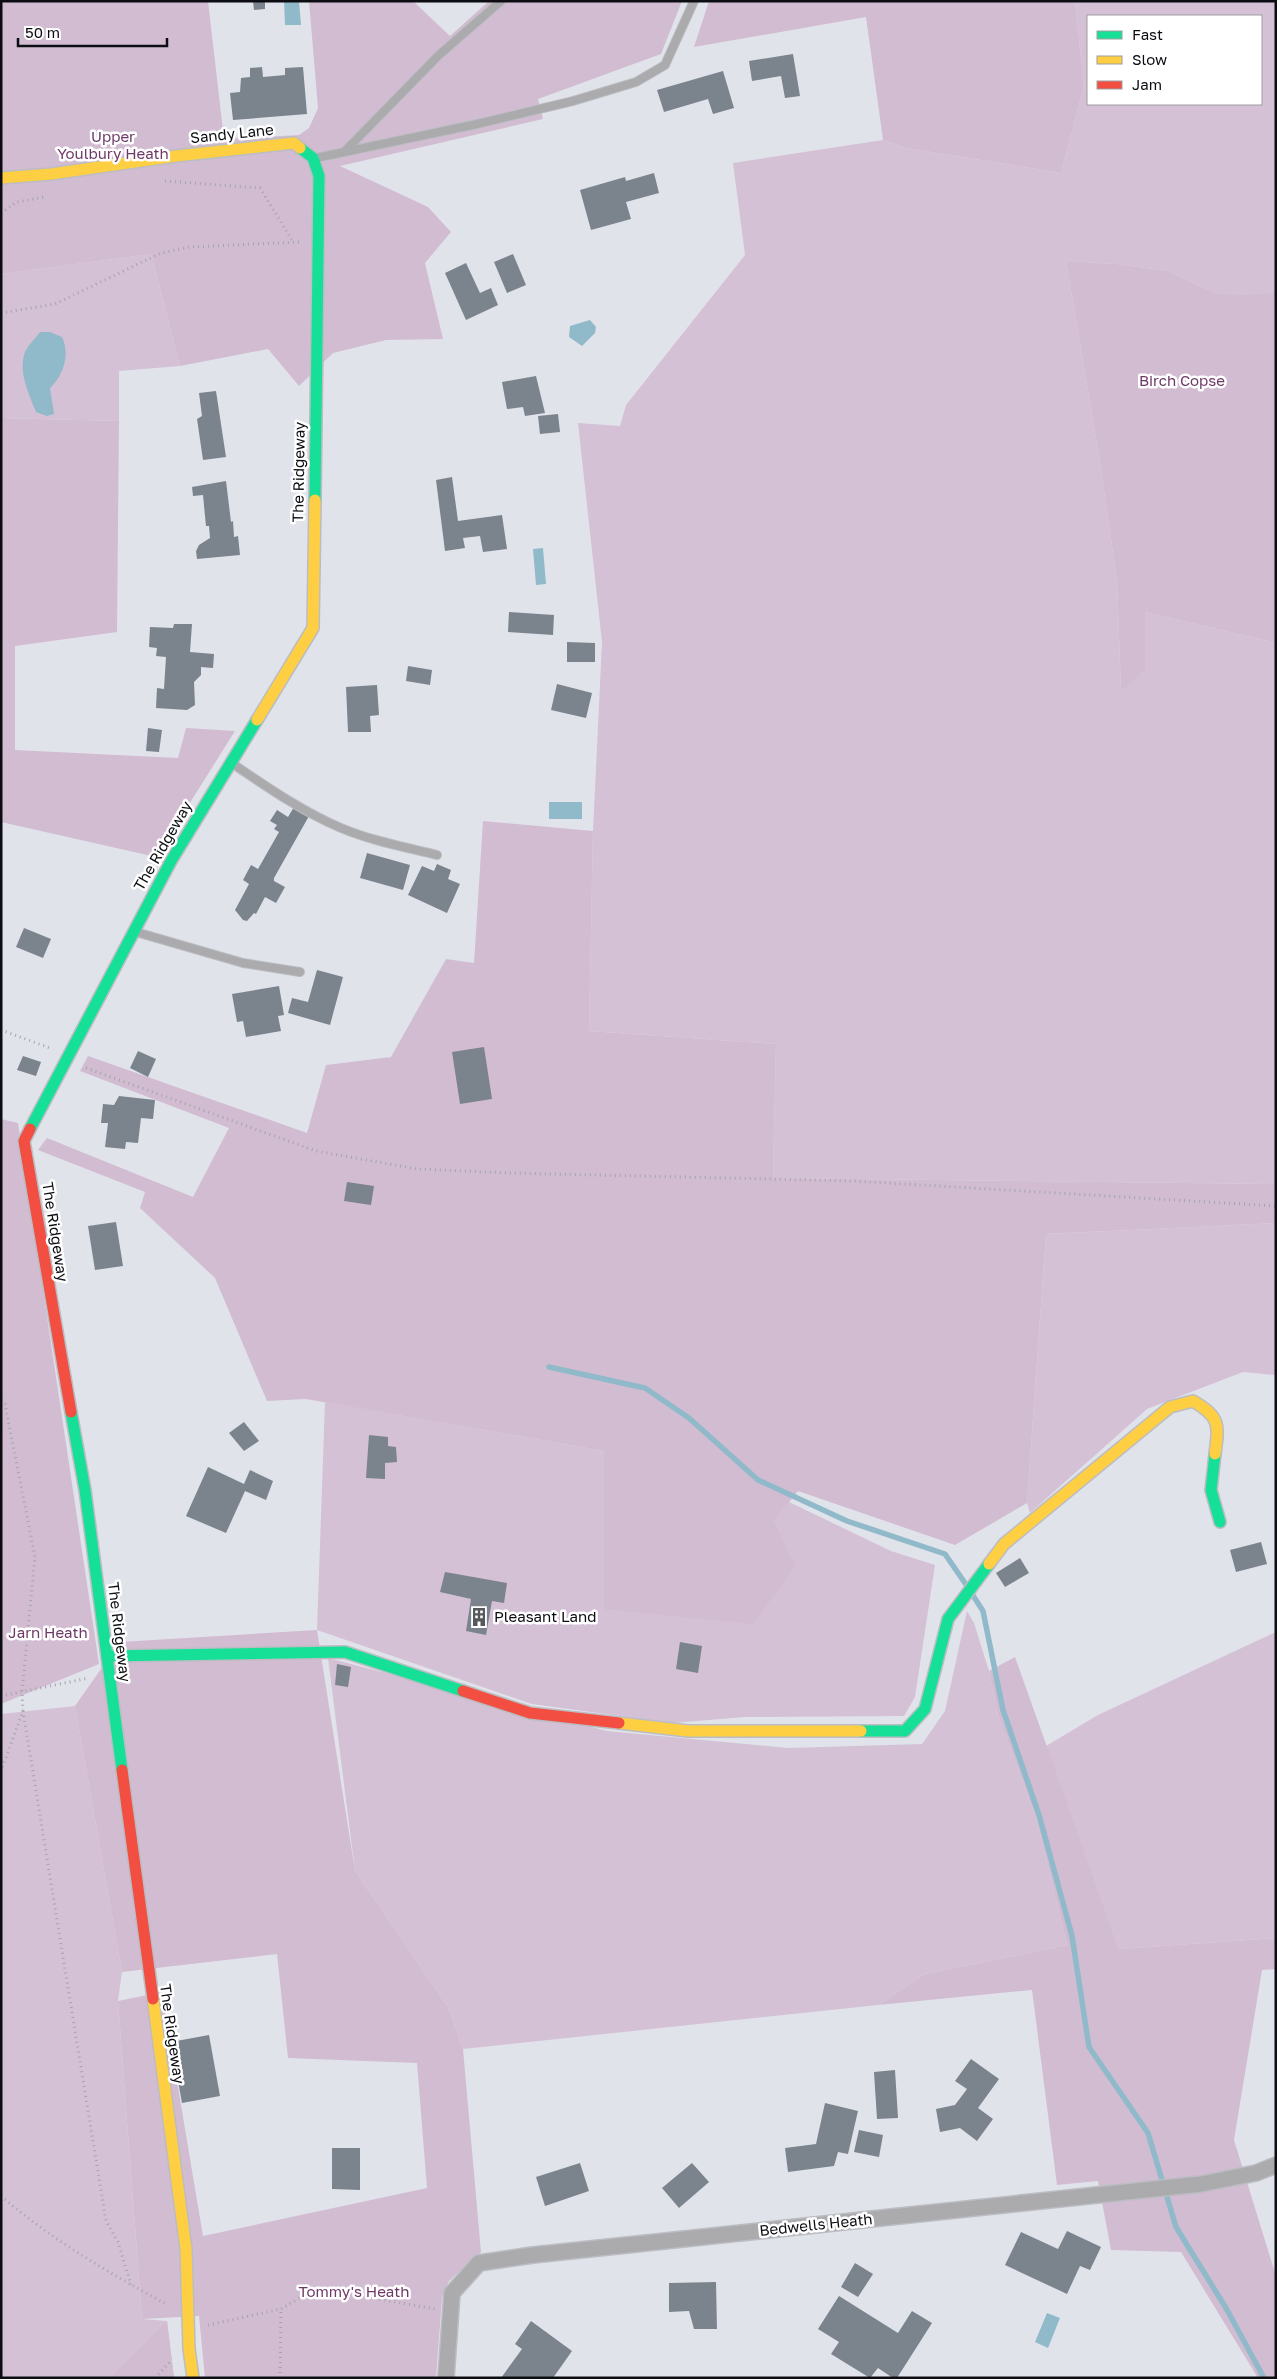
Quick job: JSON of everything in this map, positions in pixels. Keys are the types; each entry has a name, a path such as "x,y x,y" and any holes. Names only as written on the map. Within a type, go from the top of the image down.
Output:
{"street":[{"name":"Sandy Lane","path":"1,178 51,174 176,156 294,143 313,158"},
{"name":"The Ridgeway","path":"193,2378 188,2330 186,2249 85,1490 24,1141 132,931 229,761 313,628 319,176 313,158"},
{"path":"107,1656 344,1652 530,1712 688,1731 904,1731 925,1709 948,1619 1004,1544 1170,1407 1192,1401 1211,1412 1218,1431 1211,1490 1220,1522"},
{"name":"Bedwells Heath","path":"446,2378 452,2293 479,2263 533,2255 1201,2184 1256,2173 1276,2165"}],"lane":[{"path":"346,150 440,55 501,1"},
{"path":"313,158 544,108 636,82 665,65 694,1"},
{"path":"229,761 272,790 340,828 376,841 437,855"},
{"path":"132,931 244,962 300,972"}],"path":[{"path":"156,180 260,188 293,242"},
{"path":"1,213 17,202 54,196"},
{"path":"1,313 55,304 161,253 190,247 317,241"},
{"path":"1,1030 66,1058 316,1151 417,1169 854,1181 1276,1206"},
{"path":"1,1400 5,1404 35,1556 22,1692 23,1711 106,2221 118,2242 131,2286"},
{"path":"1,1696 109,1674"},
{"path":"1,1771 23,1711"},
{"path":"1,2196 32,2222 110,2274 188,2315"},
{"path":"188,2330 281,2309 316,2288 450,2312"},
{"path":"280,2378 281,2309"}],"shaded area":[{"path":"1075,1 1276,1 1276,293 1217,294 1168,271 1117,264 1066,261 1099,456 1117,581 1121,692 1145,669 1145,612 1276,643 1276,1184 773,1178 776,1044 589,1031 593,831 602,642 578,423 620,426 626,405 745,255 733,163 883,140 906,148 1061,173 1084,86"},
{"path":"151,254 180,366 119,371 119,421 1,418 1,274"},
{"path":"1276,1223 1276,1375 1243,1372 1147,1409 1030,1513 1027,1503 1046,1234"},
{"path":"325,1402 604,1451 604,1609 774,1521 789,1502 891,1551 935,1565 915,1697 904,1716 745,1717 672,1723 532,1704 317,1630"},
{"path":"967,1611 974,1623 989,1671 998,1715 1037,1821 1067,1945 925,1974 878,2005 463,2049 448,2007 355,1871 328,1658 607,1731 788,1748 922,1744 945,1711"},
{"path":"1276,1632 1276,1938 1119,1949 1046,1746 1098,1715"},
{"path":"75,1706 122,1972 118,2001 142,2319 167,2321 174,2378 1,2378 1,1714"}],"green space":[{"name":"Upper Youlbury Heath","path":"1,1 208,1 224,139 299,135 309,128 318,108 309,1 413,1 450,36 489,1 682,1 661,54 538,99 543,119 340,166 428,207 451,232 425,263 443,339 386,340 333,353 299,386 268,349 180,366 151,254 1,274"},
{"path":"709,1 1075,1 1084,86 1061,173 906,148 883,140 866,17 694,47"},
{"name":"Birch Copse","path":"1066,261 1117,264 1168,271 1217,294 1276,293 1276,643 1145,612 1145,670 1121,692 1117,581 1099,456"},
{"path":"1,418 119,421 117,632 15,646 15,750 178,758 186,728 235,731 156,857 1,822"},
{"path":"483,821 593,831 589,1031 776,1044 773,1178 1276,1184 1276,1223 1046,1234 1027,1503 955,1545 798,1491 774,1521 795,1566 753,1624 604,1609 604,1451 306,1399 267,1401 215,1278 140,1208 145,1192 38,1150 47,1138 193,1197 229,1128 80,1071 88,1056 307,1133 326,1065 391,1057 446,959 474,963"},
{"name":"Jarn Heath","path":"1,1119 18,1123 99,1664 1,1704"},
{"name":"Tommy's Heath","path":"317,1630 355,1871 448,2007 463,2049 481,2252 449,2281 442,2298 436,2378 205,2378 199,2316 142,2319 118,2001 162,1992 203,2236 427,2188 417,2063 288,2058 277,1954 122,1972 75,1706 120,1642"},
{"path":"1015,1657 1119,1949 1276,1938 1276,1969 1262,1970 1234,2140 1276,2276 1276,2378 1258,2378 1181,2252 1111,2250 1098,2181 1057,2185 1032,1990 878,2005 925,1974 1067,1945 1037,1821 998,1715 989,1671"},
{"path":"167,2321 174,2378 111,2378"}],"water":[{"path":"284,1 299,1 301,25 285,25"},
{"path":"590,320 596,327 595,333 582,346 569,337 570,326"},
{"path":"40,332 50,332 62,337 65,350 62,371 50,388 54,414 47,416 36,412 23,369 25,352"},
{"path":"543,548 546,584 536,585 533,549"},
{"path":"549,802 582,802 582,819 549,819"},
{"path":"1047,2313 1060,2318 1048,2348 1035,2342"}],"building":[{"path":"253,1 265,1 265,9 254,10"},
{"path":"793,54 800,96 785,98 781,76 752,81 749,61"},
{"path":"262,67 263,77 285,75 285,68 303,67 307,114 233,120 230,93 240,92 241,78 250,77 250,68"},
{"path":"723,71 734,108 713,114 708,99 664,112 657,90"},
{"path":"654,173 659,193 626,202 631,219 591,230 580,190 625,177 626,181"},
{"path":"513,254 526,285 507,293 494,262"},
{"path":"466,263 480,293 491,288 498,305 466,320 445,273"},
{"path":"536,376 545,413 525,416 523,407 507,409 502,382"},
{"path":"216,391 226,457 203,460 197,419 202,416 199,393"},
{"path":"558,414 560,432 540,434 538,416"},
{"path":"452,477 458,521 502,515 507,549 483,552 480,536 463,538 465,548 445,551 436,480"},
{"path":"226,481 231,522 233,521 234,537 238,536 240,555 197,559 196,551 199,545 210,538 209,526 206,526 203,495 193,496 192,487"},
{"path":"509,612 554,615 553,635 508,632"},
{"path":"174,624 192,624 190,652 214,654 213,668 201,667 201,675 194,682 195,705 187,710 156,708 157,688 164,689 166,657 156,656 157,648 149,647 150,627 173,628"},
{"path":"567,642 595,643 595,662 567,662"},
{"path":"408,666 432,670 430,685 406,681"},
{"path":"557,684 592,693 586,718 551,710"},
{"path":"377,685 379,715 370,716 371,732 348,732 346,687"},
{"path":"148,728 162,730 159,752 146,751"},
{"path":"294,807 309,816 274,878 274,881 285,887 276,903 265,897 256,914 254,913 247,921 243,920 235,910 249,884 243,880 251,865 258,869 279,832 274,829 277,825 270,821 277,810 288,817"},
{"path":"367,853 410,865 403,890 360,878"},
{"path":"437,864 451,870 448,879 460,884 447,913 408,895 422,866 434,871"},
{"path":"24,928 51,939 43,958 16,947"},
{"path":"317,970 343,977 330,1025 288,1013 292,998 308,1002"},
{"path":"279,986 284,1015 278,1016 281,1031 246,1037 243,1021 237,1022 232,994"},
{"path":"484,1047 492,1099 460,1104 452,1052"},
{"path":"138,1051 156,1059 148,1077 130,1068"},
{"path":"23,1056 41,1062 36,1076 17,1070"},
{"path":"119,1096 155,1100 153,1119 141,1118 138,1143 126,1142 125,1149 105,1147 108,1123 101,1123 103,1104 114,1105"},
{"path":"347,1182 374,1186 371,1205 344,1201"},
{"path":"116,1222 123,1266 95,1270 88,1226"},
{"path":"244,1422 259,1441 244,1451 229,1433"},
{"path":"369,1435 388,1437 388,1446 396,1447 397,1462 385,1463 385,1479 366,1478"},
{"path":"208,1467 244,1484 250,1470 273,1481 266,1500 245,1491 226,1533 186,1516"},
{"path":"1261,1542 1267,1564 1236,1572 1230,1550"},
{"path":"1020,1558 1029,1573 1005,1587 996,1573"},
{"name":"Pleasant Land","path":"445,1572 507,1583 504,1603 492,1601 486,1635 466,1631 471,1599 440,1592"},
{"path":"680,1642 702,1646 698,1673 676,1669"},
{"path":"337,1664 351,1667 348,1687 335,1685"},
{"path":"209,2035 220,2096 182,2103 171,2042"},
{"path":"971,2059 999,2079 978,2108 993,2119 977,2141 960,2128 940,2132 936,2109 955,2105 967,2089 955,2081"},
{"path":"895,2070 898,2118 877,2119 874,2072"},
{"path":"825,2103 858,2111 848,2154 838,2152 834,2166 788,2172 785,2148 816,2144"},
{"path":"859,2130 883,2135 879,2157 854,2152"},
{"path":"332,2148 360,2148 360,2190 332,2189"},
{"path":"580,2163 589,2191 545,2206 536,2177"},
{"path":"692,2163 709,2182 679,2208 662,2188"},
{"path":"1067,2231 1101,2247 1090,2270 1080,2266 1067,2294 1005,2265 1021,2232 1058,2249"},
{"path":"855,2263 873,2274 858,2297 841,2287"},
{"path":"716,2282 717,2329 694,2329 689,2311 669,2312 669,2283"},
{"path":"839,2296 898,2333 912,2311 932,2323 897,2378 893,2378 878,2368 870,2378 831,2354 839,2342 818,2329"},
{"path":"531,2321 572,2351 553,2378 501,2378 522,2349 515,2344"}],"waterway":[{"path":"549,1367 645,1388 689,1418 758,1480 847,1521 945,1554 967,1586"},
{"path":"972,1594 983,1611 1003,1710 1039,1815 1072,1936 1089,2047 1148,2133 1176,2227 1226,2308 1264,2378"}],"traffic: fast":[{"path":"300,148 313,158 319,176 315,500"},
{"path":"30,1129 171,861 257,720"},
{"path":"71,1412 85,1490 122,1770"},
{"path":"1215,1454 1211,1490 1220,1522"},
{"path":"861,1731 905,1731 925,1709 948,1619 989,1564"},
{"path":"107,1656 345,1652 463,1691"}],"traffic: slow":[{"path":"1,178 51,174 176,156 294,143 300,148"},
{"path":"257,720 313,628 315,500"},
{"path":"989,1564 1004,1544 1170,1407 1193,1401 1213,1417 1217,1428 1215,1454"},
{"path":"619,1723 688,1731 861,1731"},
{"path":"153,1999 186,2249 189,2349 193,2378"}],"traffic: jam":[{"path":"30,1129 24,1141 71,1412"},
{"path":"463,1691 530,1713 619,1723"},
{"path":"122,1770 153,1999"}],"place":[{"name":"Pleasant Land","path":"479,1617"}]}
